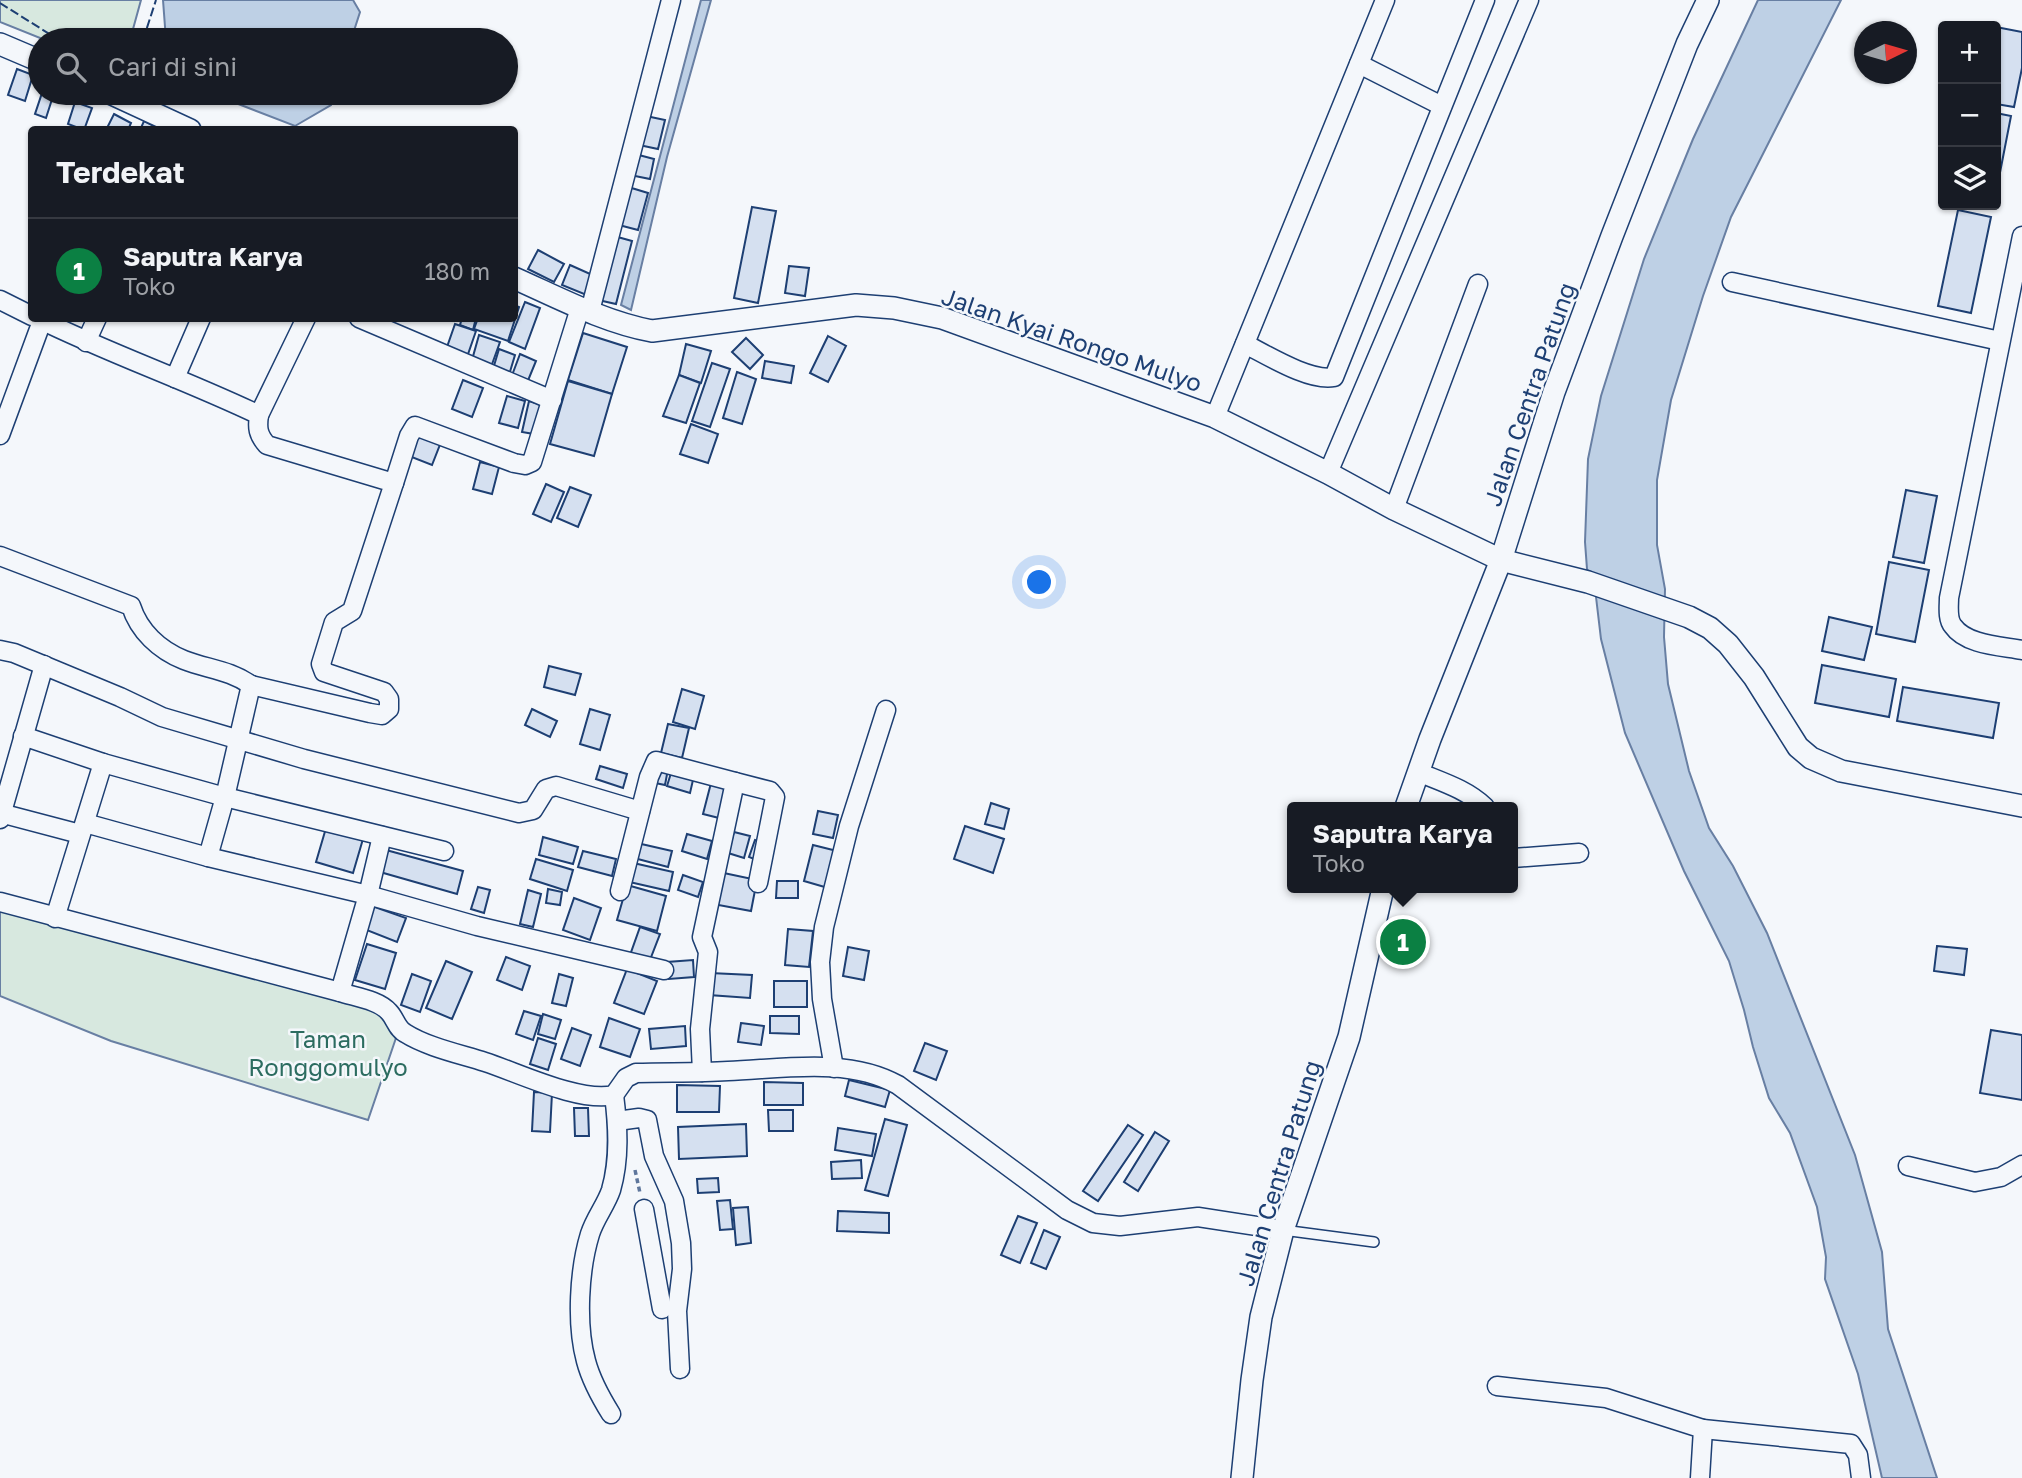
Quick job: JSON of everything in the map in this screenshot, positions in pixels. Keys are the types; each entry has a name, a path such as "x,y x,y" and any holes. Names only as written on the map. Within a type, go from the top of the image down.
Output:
{"street":[{"path":"0,556 131,607 142,631 183,660 236,674 251,685 384,714 389,709 390,699 384,692 324,672 321,663 334,622 352,611 409,436 415,426 514,463 525,465 532,462 585,309 671,0"},
{"path":"1215,417 1385,0"},
{"path":"1245,344 1322,379 1334,377 1485,0"},
{"path":"1328,473 1529,0"},
{"name":"Jalan Centra Patung","path":"1408,802 1501,560 1554,392 1687,44 1708,0"},
{"path":"0,44 28,56"},
{"path":"1359,64 1443,106"},
{"path":"136,105 181,126"},
{"path":"2022,236 1949,598 1952,625 1964,635 1979,642 2022,650"},
{"name":"Jalan Kyai Rongo Mulyo","path":"518,280 585,309 635,328 652,331 856,305 894,308 942,318 1215,417 1394,509 1501,560 1588,582 1668,608 1710,628 1728,644 1754,677 1798,747 1811,758 1841,771 2022,806"},
{"path":"1732,282 2000,341"},
{"path":"1394,509 1478,284"},
{"path":"0,300 28,314"},
{"path":"0,435 36,322"},
{"path":"45,322 259,415"},
{"path":"86,342 95,322"},
{"path":"175,378 199,322"},
{"path":"304,322 259,415 257,427 260,437 267,445 394,483"},
{"path":"368,322 552,400"},
{"path":"0,650 44,665 162,717 304,759 519,813 533,810 546,789 556,786 640,811"},
{"path":"44,665 1,815 83,829 208,857 368,895 477,926 664,970"},
{"path":"208,857 251,685"},
{"path":"834,1068 821,999 820,962 824,927 849,826 886,710"},
{"path":"23,736 103,763 225,797 444,851"},
{"path":"620,891 649,777 656,761 770,791 775,797 758,883"},
{"path":"55,918 103,763"},
{"path":"1418,772 1457,787 1480,802"},
{"path":"702,1072 700,1029 708,952 702,937 735,782"},
{"path":"340,992 382,836"},
{"path":"1518,858 1579,853"},
{"name":"Jalan Centra Patung","path":"1242,1478 1261,1317 1283,1230 1349,1037 1382,893"},
{"path":"0,902 340,992 383,1006 403,1032 443,1049 547,1084 591,1095 614,1095"},
{"path":"611,1414 586,1362 581,1325 581,1284 591,1230 610,1192 618,1151 614,1095 626,1077 636,1073 790,1067 834,1068 880,1075 898,1085 1067,1210 1093,1223 1120,1226 1198,1217 1283,1230"},
{"path":"617,1121 639,1118 647,1120 654,1156 674,1201 682,1269 677,1311 680,1369"},
{"path":"1908,1166 1975,1182 2001,1177 2022,1165"},
{"path":"645,1209 662,1310"},
{"path":"1497,1386 1606,1398 1703,1429 1851,1444 1858,1455 1861,1478"},
{"path":"1700,1478 1703,1429"}],"lane":[{"path":"1283,1230 1374,1242"}],"green space":[{"path":"0,0 141,0 133,28 28,28 28,33 0,22"},
{"name":"Taman Ronggomulyo","path":"0,905 377,1009 397,1035 368,1120 111,1041 0,996"}],"water":[{"path":"163,0 353,0 360,12 355,28 165,28"},
{"path":"701,0 711,0 667,157 631,310 621,305"},
{"path":"1758,0 1841,0 1731,217 1671,400 1657,480 1657,545 1665,589 1664,637 1668,684 1689,771 1709,828 1733,866 1767,933 1855,1155 1882,1252 1888,1329 1937,1478 1882,1478 1858,1374 1825,1279 1826,1257 1817,1207 1790,1133 1769,1098 1729,961 1684,871 1625,733 1601,639 1594,580 1587,569 1585,542 1588,459 1601,396 1644,259 1693,139"},
{"path":"241,105 331,105 295,126"}],"building":[{"path":"2001,28 2022,32 2022,68 2014,107 2001,105"},
{"path":"17,69 28,73 25,101 8,95"},
{"path":"38,105 50,105 46,118 35,114"},
{"path":"74,105 92,108 85,126 68,124"},
{"path":"114,114 131,123 130,126 108,126"},
{"path":"2001,114 2011,116 2001,167"},
{"path":"646,116 665,120 658,149 639,145"},
{"path":"635,154 654,159 650,179 630,175"},
{"path":"625,186 648,193 638,230 615,224"},
{"path":"752,207 776,211 758,303 734,298"},
{"path":"1958,210 1991,217 1971,313 1938,306"},
{"path":"614,236 632,241 616,304 598,300"},
{"path":"538,250 564,264 554,282 528,269"},
{"path":"570,265 597,277 589,296 562,285"},
{"path":"789,266 809,268 805,296 785,293"},
{"path":"525,302 540,308 525,349 509,342"},
{"path":"461,322 475,322 473,330 460,325"},
{"path":"477,322 514,322 508,341 474,329"},
{"path":"455,324 476,331 467,357 447,347"},
{"path":"583,333 627,347 612,394 568,380"},
{"path":"479,335 500,342 491,367 472,360"},
{"path":"828,336 846,346 828,382 810,373"},
{"path":"746,338 763,355 750,369 732,352"},
{"path":"686,344 711,351 701,383 679,375"},
{"path":"499,349 515,355 509,375 493,369"},
{"path":"520,354 536,361 527,383 511,378"},
{"path":"765,361 794,366 791,383 762,378"},
{"path":"712,363 730,369 710,427 692,421"},
{"path":"737,372 756,379 742,424 723,418"},
{"path":"679,375 700,383 686,423 663,416"},
{"path":"463,380 483,388 472,417 452,409"},
{"path":"568,381 612,394 594,456 550,444"},
{"path":"507,396 525,401 518,428 499,423"},
{"path":"529,401 542,405 534,434 522,432"},
{"path":"691,424 718,434 708,463 680,454"},
{"path":"418,433 441,442 432,465 409,456"},
{"path":"480,462 499,467 492,494 473,489"},
{"path":"546,484 564,492 551,522 533,514"},
{"path":"570,487 591,495 578,527 557,518"},
{"path":"1906,490 1937,496 1924,563 1893,557"},
{"path":"1889,562 1929,570 1915,642 1876,634"},
{"path":"1829,617 1872,627 1864,660 1822,651"},
{"path":"1822,665 1896,679 1889,717 1815,703"},
{"path":"549,666 581,674 575,695 544,687"},
{"path":"1903,687 1999,703 1993,738 1897,721"},
{"path":"682,689 704,696 695,729 673,722"},
{"path":"532,709 557,721 550,737 525,725"},
{"path":"590,709 610,715 600,750 580,744"},
{"path":"668,724 689,728 682,758 661,753"},
{"path":"600,766 627,774 623,788 596,779"},
{"path":"659,767 668,769 665,785 655,783"},
{"path":"671,773 693,780 690,793 667,786"},
{"path":"711,783 726,787 719,818 703,814"},
{"path":"991,803 1009,809 1004,829 985,824"},
{"path":"818,811 838,815 833,838 813,834"},
{"path":"965,826 1004,839 993,873 954,859"},
{"path":"326,828 363,839 353,873 316,862"},
{"path":"734,832 750,836 744,858 728,853"},
{"path":"687,834 712,841 707,859 682,851"},
{"path":"543,837 578,847 573,864 539,855"},
{"path":"755,840 765,843 759,861 749,857"},
{"path":"637,843 672,851 668,867 634,858"},
{"path":"813,845 837,851 828,888 804,881"},
{"path":"386,850 463,871 457,894 380,872"},
{"path":"583,851 616,859 612,876 578,867"},
{"path":"536,859 573,870 567,891 530,879"},
{"path":"629,862 673,872 669,891 625,881"},
{"path":"719,872 757,880 751,911 713,904"},
{"path":"683,875 703,882 698,897 678,890"},
{"path":"777,881 798,881 798,898 776,898"},
{"path":"627,885 666,896 657,931 617,920"},
{"path":"478,887 490,890 484,913 471,909"},
{"path":"548,889 562,892 560,905 546,903"},
{"path":"528,890 541,894 533,927 520,924"},
{"path":"574,898 601,908 590,940 563,930"},
{"path":"372,906 406,918 397,942 364,929"},
{"path":"640,927 660,934 648,965 629,958"},
{"path":"788,929 813,931 809,967 785,965"},
{"path":"367,944 396,953 385,989 355,980"},
{"path":"1937,946 1967,949 1964,975 1934,971"},
{"path":"848,947 869,951 864,980 843,976"},
{"path":"506,957 530,966 522,990 497,980"},
{"path":"693,960 694,977 669,979 667,962"},
{"path":"446,961 472,972 452,1019 426,1008"},
{"path":"627,969 657,981 644,1014 614,1003"},
{"path":"710,973 752,975 750,998 709,995"},
{"path":"412,974 431,981 420,1012 401,1005"},
{"path":"559,974 573,978 566,1006 552,1003"},
{"path":"774,981 807,981 807,1007 774,1007"},
{"path":"524,1011 541,1016 533,1040 516,1034"},
{"path":"543,1014 561,1020 555,1039 538,1034"},
{"path":"770,1016 799,1016 799,1034 770,1033"},
{"path":"609,1018 640,1029 630,1057 600,1047"},
{"path":"741,1023 764,1026 761,1045 738,1042"},
{"path":"685,1026 686,1046 651,1049 649,1029"},
{"path":"572,1028 591,1035 580,1066 561,1059"},
{"path":"1991,1030 2022,1035 2022,1100 1980,1093"},
{"path":"538,1038 556,1044 548,1070 530,1064"},
{"path":"925,1043 947,1051 936,1080 914,1071"},
{"path":"849,1080 890,1090 885,1107 845,1096"},
{"path":"764,1082 803,1083 803,1105 764,1105"},
{"path":"677,1085 720,1086 719,1112 677,1112"},
{"path":"534,1092 552,1093 550,1132 532,1131"},
{"path":"574,1108 588,1108 589,1136 575,1136"},
{"path":"768,1110 793,1110 793,1131 769,1131"},
{"path":"885,1119 907,1125 888,1196 865,1190"},
{"path":"746,1124 747,1156 679,1159 678,1127"},
{"path":"1128,1125 1143,1135 1098,1201 1083,1191"},
{"path":"838,1128 876,1134 872,1156 835,1150"},
{"path":"1155,1132 1169,1141 1138,1191 1124,1182"},
{"path":"861,1160 862,1178 832,1179 831,1162"},
{"path":"718,1178 719,1192 698,1193 697,1179"},
{"path":"730,1200 733,1229 720,1230 717,1201"},
{"path":"748,1207 751,1243 736,1245 733,1208"},
{"path":"838,1211 889,1213 889,1233 837,1231"},
{"path":"1018,1216 1037,1223 1020,1263 1001,1255"},
{"path":"1044,1230 1060,1237 1046,1269 1031,1263"}],"fence":[{"path":"147,28 156,0"},
{"path":"0,3 40,28"}],"place":[{"name":"Saputra Karya","path":"1403,942"}]}
